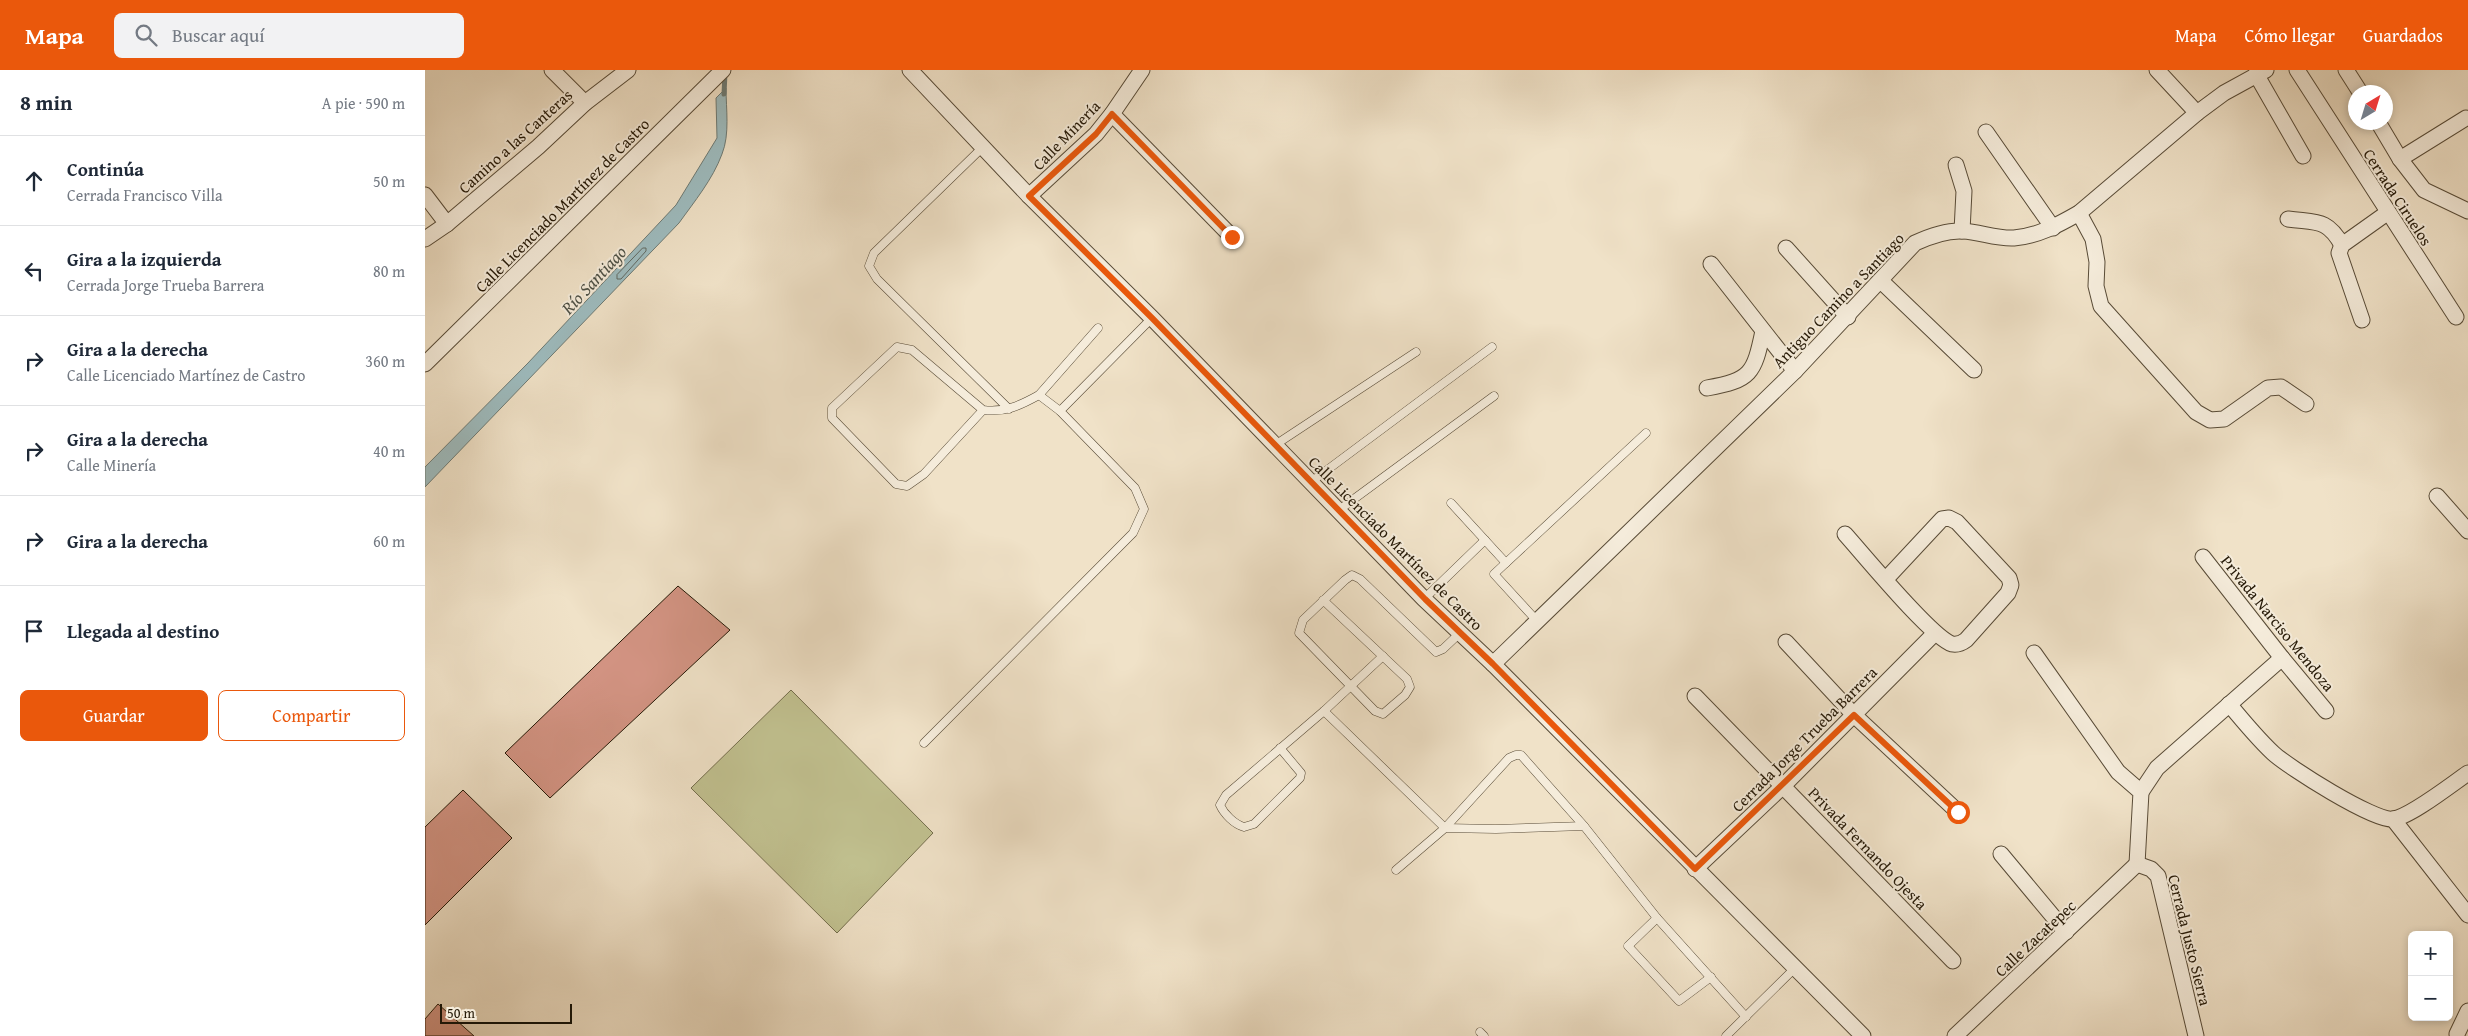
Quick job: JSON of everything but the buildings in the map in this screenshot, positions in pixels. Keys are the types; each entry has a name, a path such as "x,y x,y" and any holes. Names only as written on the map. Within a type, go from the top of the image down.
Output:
{"street":[{"path":"552,70 585,103"},
{"name":"Camino a las Canteras","path":"425,239 447,224 539,148 585,103 628,70"},
{"name":"Calle Licenciado Martínez de Castro","path":"910,70 1029,196 1152,318 1425,599 1493,664 1863,1036"},
{"name":"Calle Minería","path":"1029,196 1096,134 1142,70"},
{"path":"2157,70 2197,113"},
{"name":"Cerrada Ciruelos","path":"2297,70 2387,213 2456,317"},
{"path":"2346,70 2356,85"},
{"path":"2261,72 2303,156"},
{"name":"Antiguo Camino a Santiago","path":"1493,664 1795,371 1848,317 1915,243 1932,235 1963,231 2013,238 2032,235 2053,228 2079,214 2197,113 2224,93 2261,72"},
{"name":"Calle Licenciado Martínez de Castro","path":"425,364 719,73"},
{"path":"1112,114 1232,237"},
{"path":"2400,159 2466,118"},
{"path":"2383,130 2400,159 2424,190 2468,211"},
{"path":"1986,132 2053,228"},
{"path":"1956,165 1964,191 1963,231"},
{"path":"425,195 447,224"},
{"path":"2362,320 2339,253 2342,245 2387,213"},
{"path":"2079,214 2093,239 2097,262 2096,286 2101,306 2195,412 2210,420 2224,420 2268,388 2281,387 2306,404"},
{"path":"2288,219 2325,224 2333,230 2342,245"},
{"path":"1786,248 1848,317"},
{"path":"1711,264 1795,371"},
{"path":"1881,281 1974,370"},
{"path":"1707,388 1735,383 1749,373 1758,356 1763,331"},
{"path":"2437,496 2468,531"},
{"path":"1845,534 1935,633 1952,644 1960,644 2008,593 2011,585 2009,578 1957,522 1949,518 1942,520 1886,579"},
{"name":"Privada Narciso Mendoza","path":"2203,557 2326,711"},
{"name":"Cerrada Jorge Trueba Barrera","path":"1695,869 1783,786 1935,633"},
{"path":"1786,642 1854,715 1958,812"},
{"path":"2034,653 2118,772 2141,792"},
{"path":"2137,864 2141,792 2157,768 2282,658"},
{"name":"Privada Fernando Ojesta","path":"1695,696 1953,961"},
{"path":"2229,704 2274,754 2344,799 2380,817 2393,820 2468,915"},
{"path":"2393,820 2409,812 2468,773"},
{"path":"2001,854 2066,932"},
{"name":"Calle Zacatepec","path":"1955,1036 2137,864"},
{"name":"Cerrada Justo Sierra","path":"2137,864 2151,869 2158,876 2196,1036"},
{"path":"2457,1034 2468,1010"}],"lane":[{"path":"983,147 874,253 869,266 877,279 1009,409"},
{"path":"1060,412 1152,318"},
{"path":"983,410 923,474 907,486 896,484 832,418 832,408 897,347 912,350 983,410 997,412 1020,406 1039,395 1098,328"},
{"path":"1311,482 1492,347"},
{"path":"1275,445 1416,352"},
{"path":"924,743 1133,534 1144,509 1135,488 1060,412 1039,395"},
{"path":"1339,510 1494,396"},
{"path":"1537,621 1494,574 1646,434"},
{"path":"1451,503 1506,563"},
{"path":"1425,599 1485,540"},
{"path":"1323,600 1407,679 1410,687 1383,714 1375,710 1299,632 1303,620 1323,600 1352,576 1361,579 1436,652 1443,649 1460,633"},
{"path":"1280,748 1301,773 1300,778 1254,824 1244,827 1237,825 1220,804 1226,795 1280,748 1324,711 1383,656"},
{"path":"1324,711 1445,828 1496,830 1584,826"},
{"path":"1396,870 1445,828 1509,758 1516,754 1521,755 1584,826 1657,918 1746,1017"},
{"path":"1657,918 1628,946 1679,1001 1711,977"},
{"path":"1726,1036 1795,968"}],"green space":[{"path":"791,690 933,833 837,933 691,788"}],"water":[{"path":"726,88 727,130 722,154 697,199 679,223 425,487 425,467 528,363 676,205 717,138 716,98"}],"waterway":[{"name":"Río Santiago","path":"724,94 725,73"}],"route":[{"path":"1232,237 1112,114 1096,134 1029,196 1152,318 1425,599 1493,664 1695,869 1783,786 1854,715 1958,812"}]}
